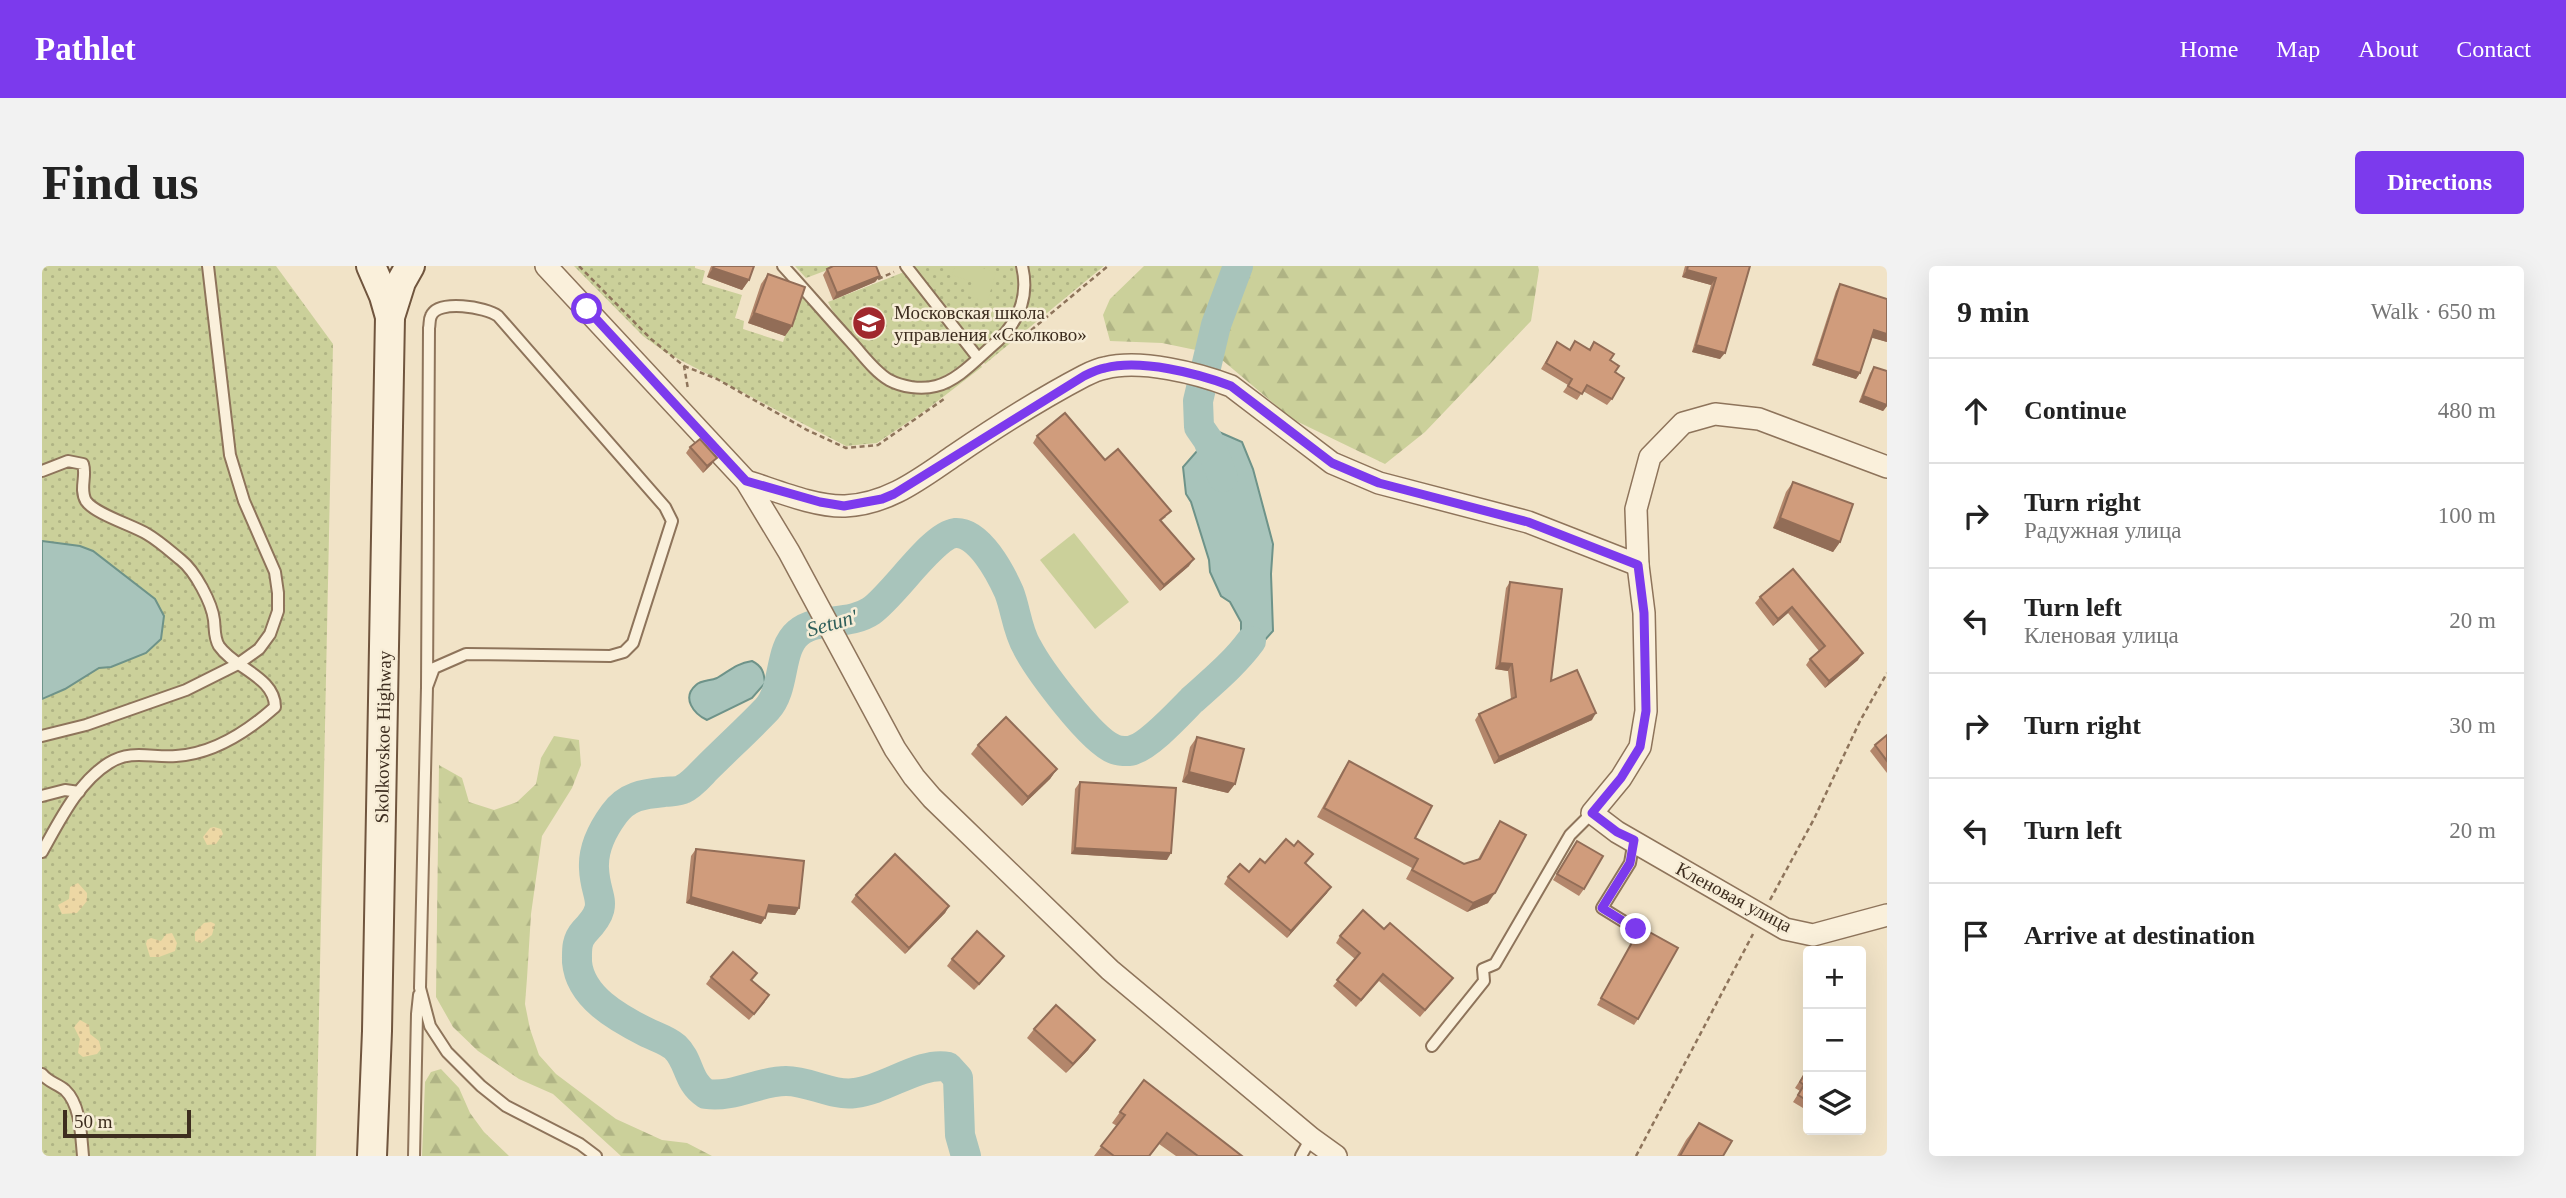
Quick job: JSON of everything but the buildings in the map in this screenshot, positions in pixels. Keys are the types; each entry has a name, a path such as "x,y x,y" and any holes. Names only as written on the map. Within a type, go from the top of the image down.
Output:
{"street":[{"path":"371,266 390,317"},
{"path":"390,317 401,282 410,266"},
{"path":"547,266 746,481 895,749 932,798 1110,970 1306,1147 1336,1156"},
{"name":"Skolkovskoe Highway","path":"372,1156 390,317"},
{"path":"746,481 844,506 882,499 912,485 956,454 1084,376 1105,368 1154,366 1231,386 1332,463 1379,483 1528,522 1638,565"},
{"path":"1592,813 1621,778 1640,747 1646,711 1644,613 1638,565 1636,509 1650,457 1683,423 1715,414 1759,419 1887,467"},
{"name":"Кленовая улица","path":"1592,813 1617,832 1785,929 1813,935 1887,915"}],"lane":[{"path":"42,736 86,725 186,690 238,664 259,649 270,634 278,611 275,572 244,501 230,455 208,266"},
{"path":"783,266 869,362 891,381 915,388 936,387 956,376 1004,336 1019,316 1025,291 1021,266"},
{"path":"906,267 978,358"},
{"path":"415,1156 427,687 430,316 446,305 484,309 498,316 666,507 672,521 633,643 624,652 610,656 466,654 434,668 427,687"},
{"path":"42,471 68,461 83,464 83,492 87,502 95,510 148,535 185,562 194,573 209,607 220,648 258,677 275,699 275,707 250,729 215,746 187,755 131,753 111,761 79,792 42,852"},
{"path":"42,796 65,790 79,792"},
{"path":"1432,1046 1483,981 1483,970 1495,964 1570,835 1592,813"},
{"path":"1634,840 1630,863 1602,908 1636,929"},
{"path":"420,988 430,1026 447,1052 481,1086 506,1106 580,1144 596,1156"},
{"path":"42,1074 62,1087 75,1105 83,1156"}],"path":[{"path":"579,266 651,339 684,366 689,396 687,416"},
{"path":"878,279 906,267"}],"green space":[{"path":"42,266 276,266 333,344 316,1156 42,1156"},
{"path":"574,266 695,266 705,271 702,283 742,295 735,318 744,321 743,329 783,342 798,297 803,298 873,374 899,389 919,393 938,391 952,386 979,363 982,367 877,443 846,446 665,352 643,336"},
{"path":"795,266 838,266 806,278"},
{"path":"912,266 1015,266 1018,293 1012,314 998,333 978,351"},
{"path":"955,266 978,266 996,273 987,302 968,296 973,282 952,275"},
{"path":"1028,266 1104,266 985,364 983,361 1014,331 1027,309 1030,296"},
{"path":"1144,266 1538,266 1539,270 1531,321 1425,432 1385,464 1292,419 1215,354 1162,343 1110,341 1103,315 1110,299"},
{"path":"904,272 971,357 954,370 925,383 900,379 888,371 847,330 828,302"},
{"path":"1074,533 1129,602 1095,629 1040,560"},
{"path":"554,736 579,740 581,765 572,788 542,836 531,914 525,1004 539,1055 556,1074 616,1119 662,1140 687,1143 712,1156 621,1156 553,1094 519,1079 478,1051 453,1027 436,997 439,765 462,778 469,802 494,810 517,802 536,784 541,758"},
{"path":"441,1069 459,1088 470,1113 484,1132 509,1156 422,1156 425,1082 431,1072"}],"sand":[{"path":"214,827 221,829 223,834 216,844 207,845 203,837"},
{"path":"78,883 87,893 87,901 77,913 62,914 58,905 69,899 70,887"},
{"path":"204,923 215,924 212,935 201,943 195,941 195,932"},
{"path":"172,933 177,943 175,951 159,957 150,957 147,940 151,938 161,941 166,934"},
{"path":"80,1020 89,1025 90,1034 99,1041 101,1049 97,1054 83,1057 78,1053 80,1039 74,1027"}],"water":[{"path":"1219,432 1242,442 1253,469 1273,544 1273,631 1230,679 1220,662 1237,644 1241,622 1230,602 1221,596 1210,572 1209,560 1186,494 1183,467 1204,443"},
{"path":"42,541 80,546 93,551 155,599 164,616 161,639 146,653 111,667 99,668 65,689 42,699"},
{"path":"752,661 762,670 765,683 752,698 707,720 694,710 689,700 696,685"}],"waterway":[{"name":"Setun'","path":"1223,477 1208,440 1199,427 1198,401 1216,325 1238,266"},
{"name":"Setun'","path":"966,1156 960,1135 958,1078 948,1067 926,1068 855,1093 786,1081 727,1094 706,1094 695,1084 684,1059 675,1047 602,1005 585,986 577,954 580,939 600,907 594,861 606,826 624,803 636,797 679,791 690,785 767,709 777,691 787,649 798,633 814,625 853,619 871,611 935,544 955,533 972,539 988,555 1009,592 1021,634 1033,658 1080,719 1104,743 1116,750 1133,750 1156,735 1231,665 1251,641"}],"place":[{"name":"Московская школа управления «Сколково»","path":"869,323"}],"route":[{"path":"587,309 746,481 820,502 844,506 882,499 912,485 956,454 1084,376 1105,368 1154,366 1231,386 1332,463 1379,483 1528,522 1638,565 1644,613 1646,711 1640,747 1621,778 1592,813 1617,832 1634,840 1630,863 1602,908 1636,929"}]}
